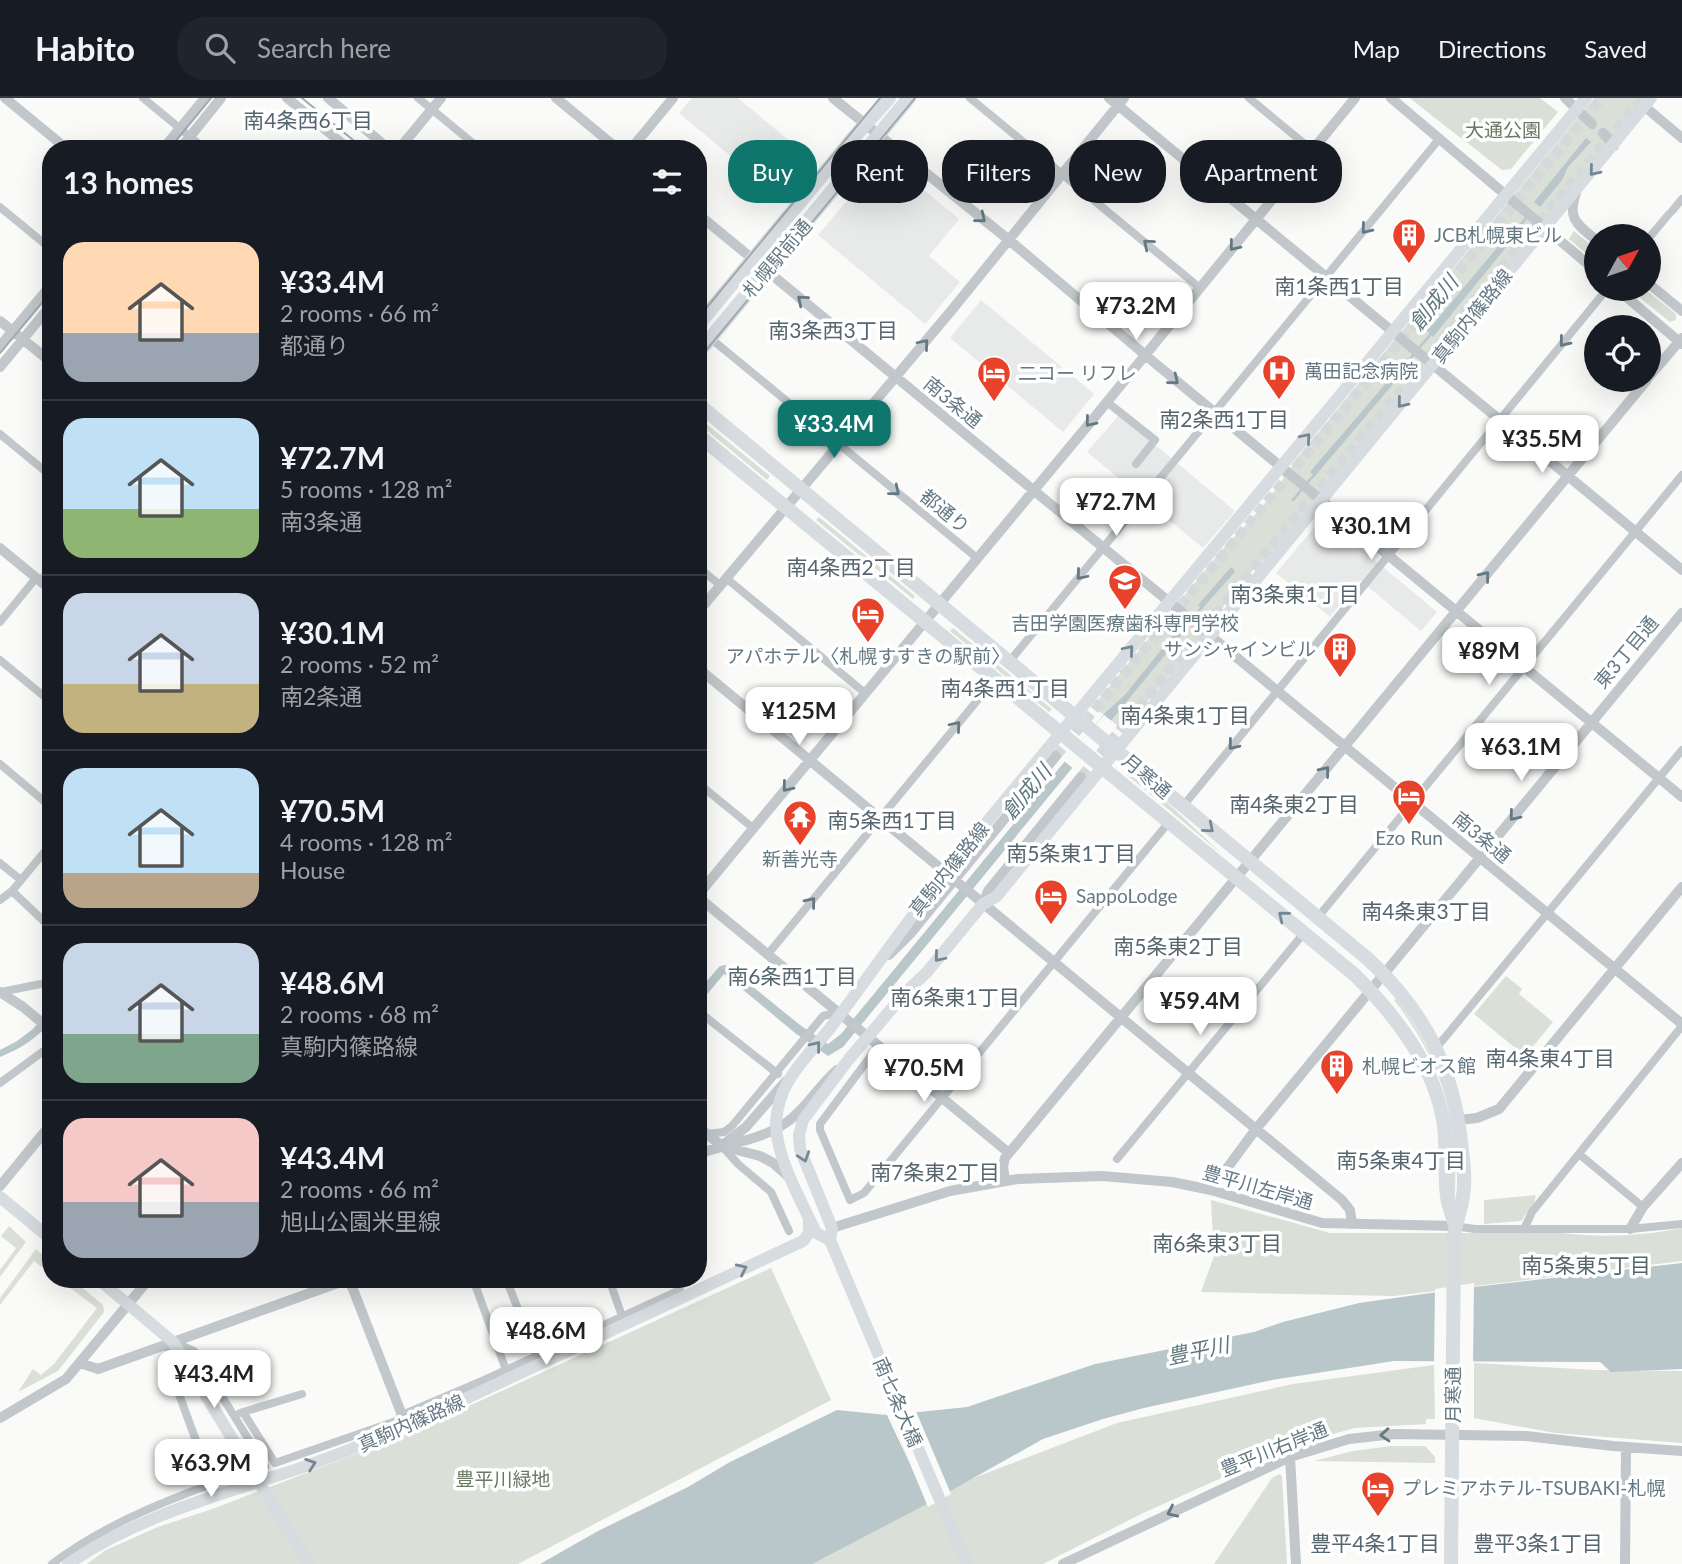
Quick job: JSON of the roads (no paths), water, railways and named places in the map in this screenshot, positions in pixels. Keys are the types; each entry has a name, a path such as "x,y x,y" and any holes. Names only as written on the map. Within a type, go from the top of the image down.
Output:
{"highway":[{"name":"札幌駅前通","path":"707,315 889,98"},
{"name":"札幌駅前通","path":"707,342 909,98"},
{"name":"月寒通","path":"707,412 1384,973 1420,1018 1437,1047 1451,1082 1459,1120 1463,1195 1454,1232"},
{"name":"月寒通","path":"707,442 1355,975 1404,1032 1434,1090 1443,1123 1447,1196 1454,1232 1451,1564"}],"main road":[{"name":"真駒内篠路線","path":"1582,103 1061,733 954,880 902,927 845,1016 833,1024 794,1072 779,1103 776,1129 782,1154 816,1233 831,1234 803,1158 799,1135 806,1115 905,993 927,972 983,904 996,897 1648,102"},
{"path":"0,1197 42,1232"},
{"name":"真駒内篠路線","path":"707,1287 803,1241 809,1233 809,1219"},
{"name":"南七条大橋","path":"831,1234 967,1564"},
{"path":"109,1288 173,1342 309,1564"},
{"name":"真駒内篠路線","path":"68,1564 105,1541 156,1516 261,1485 340,1454 407,1426 704,1288"}],"street":[{"path":"5,98 56,140"},
{"path":"143,98 194,140"},
{"path":"171,140 205,98"},
{"path":"188,140 221,98"},
{"path":"287,98 338,140"},
{"path":"328,98 378,140"},
{"path":"418,98 469,140"},
{"path":"406,140 440,98"},
{"path":"556,98 607,140"},
{"path":"638,140 673,98"},
{"path":"833,98 1009,240 1682,797"},
{"path":"970,98 1200,288"},
{"path":"1249,98 1300,140"},
{"path":"1320,140 1355,98"},
{"path":"1391,98 1584,261"},
{"path":"1565,98 1582,103 1592,124 1614,146"},
{"path":"707,601 896,378 1063,174 1117,100 1255,219 1682,570"},
{"path":"1648,102 1682,138"},
{"path":"1009,662 1440,138"},
{"path":"1576,193 1571,206 1572,215 1584,229"},
{"path":"1661,224 1682,199"},
{"path":"707,885 1268,203"},
{"path":"0,207 42,242"},
{"name":"南3条通","path":"707,221 1682,1025"},
{"path":"1661,294 1682,311"},
{"path":"0,346 42,296"},
{"path":"1183,806 1597,301"},
{"path":"1632,301 1681,341 1661,364"},
{"path":"0,367 42,316"},
{"path":"0,321 42,355"},
{"name":"都通り","path":"707,335 977,558"},
{"path":"1005,1181 1003,1162 1009,1153 1637,392"},
{"path":"1107,402 1155,440 1136,464"},
{"path":"0,434 42,469"},
{"path":"1318,917 1682,475"},
{"path":"0,548 42,582"},
{"path":"707,572 723,582 864,693"},
{"path":"0,622 42,578"},
{"name":"東3丁目通","path":"1211,1191 1256,1129 1682,613"},
{"path":"0,660 42,695"},
{"path":"707,675 1342,1200 1350,1210 1352,1224"},
{"path":"768,954 995,679"},
{"path":"1437,1047 1682,750"},
{"path":"954,880 1056,756"},
{"path":"0,765 42,800"},
{"path":"983,904 988,891 1081,776"},
{"path":"707,790 753,828"},
{"path":"869,1037 820,1124 820,1130 850,1200 864,1192 1169,822"},
{"path":"0,900 12,891 42,855"},
{"path":"0,863 21,880"},
{"path":"1459,1120 1477,1118 1499,1109 1682,887"},
{"path":"12,891 42,919"},
{"path":"707,903 1009,1153"},
{"path":"1117,1159 1304,933"},
{"path":"0,992 42,984"},
{"path":"0,992 42,1024"},
{"path":"707,1130 724,1132 732,1126 778,1074 823,1016 845,1016"},
{"path":"707,1018 778,1074"},
{"path":"1524,1229 1532,1212 1682,1025"},
{"path":"0,1083 42,1052"},
{"path":"707,1151 744,1142 776,1129 792,1118 822,1082 849,1059"},
{"path":"722,1146 746,1127 794,1072"},
{"path":"707,1133 771,1192 789,1231"},
{"path":"0,1186 42,1139"},
{"path":"722,1146 749,1152 766,1160 793,1182"},
{"path":"1578,1154 1643,1207"},
{"path":"1630,1229 1643,1207 1682,1163"},
{"name":"豊平川左岸通","path":"831,1234 937,1194 1005,1181 1067,1177 1122,1177 1172,1182 1316,1222 1454,1232 1475,1228 1630,1229 1682,1224"},
{"path":"0,1418 66,1379 141,1288"},
{"path":"80,1363 99,1368 324,1288"},
{"path":"353,1288 402,1415"},
{"path":"476,1288 506,1370"},
{"path":"510,1288 537,1356"},
{"path":"612,1288 622,1315"},
{"path":"173,1342 194,1351 275,1463 396,1421 402,1415 680,1290"},
{"path":"52,1564 118,1524 162,1502 212,1483 166,1359 173,1342"},
{"path":"238,1414 302,1394"},
{"path":"238,1414 265,1466"},
{"name":"豊平川右岸通","path":"1063,1564 1290,1458 1326,1444 1362,1437 1453,1428 1626,1448 1682,1451"},
{"path":"1625,1564 1626,1448"},
{"path":"1290,1458 1296,1564"}],"water":[{"path":"1586,138 1591,142 1568,167 1562,180 1540,207 1534,202"},
{"path":"1516,225 1521,229 1433,337 1426,330"},
{"path":"1399,364 1405,370 1315,476 1310,472 1387,382"},
{"path":"1231,567 1235,571 1233,574 1202,609 1198,605"},
{"path":"1178,629 1183,633 843,1047 828,1056 795,1033 724,974 707,994 707,981 720,966 726,965 800,1025 828,1044 841,1034 1106,712 1124,696"},
{"path":"42,1018 42,1031 28,1043 0,1057 0,1050 33,1029"},
{"name":"豊平川","path":"1682,1263 1682,1369 1611,1372 1600,1362 1394,1361 1272,1380 1144,1408 1043,1439 812,1564 540,1564 598,1531 688,1487 730,1462 837,1410 887,1415 909,1462 890,1415 967,1407 1095,1364 1254,1332 1359,1303"}],"waterway":[{"name":"創成川","path":"1518,228 1527,217"},
{"name":"創成川","path":"1418,349 1432,333"},
{"name":"創成川","path":"1403,368 1414,354"},
{"name":"創成川","path":"1306,484 1316,473"},
{"name":"創成川","path":"1293,500 1302,489"},
{"name":"創成川","path":"1193,618 1202,607"},
{"name":"創成川","path":"1179,634 1188,623"}],"tunnel":[{"path":"1056,756 1602,98"},
{"path":"1081,777 1642,98"}],"tram line":[{"path":"176,140 211,98"},
{"path":"302,98 353,140"},
{"path":"707,307 880,98"},
{"path":"707,349 915,98"},
{"path":"0,353 42,303"}],"place":[{"name":"JCB札幌東ビル","path":"1409,265"},
{"name":"萬田記念病院","path":"1279,401"},
{"name":"二コー リフレ","path":"994,403"},
{"name":"吉田学園医療歯科専門学校","path":"1125,611"},
{"name":"アパホテル〈札幌すすきの駅前〉","path":"868,644"},
{"name":"サンシャインビル","path":"1340,679"},
{"name":"Ezo Run","path":"1409,826"},
{"name":"新善光寺","path":"800,847"},
{"name":"SappoLodge","path":"1051,926"},
{"name":"札幌ビオス館","path":"1337,1096"},
{"name":"プレミアホテル-TSUBAKI-札幌","path":"1378,1518"}],"district":[{"name":"南4条西6丁目","path":"308,121"},
{"name":"南1条西1丁目","path":"1339,287"},
{"name":"南3条西3丁目","path":"833,331"},
{"name":"南2条西1丁目","path":"1224,420"},
{"name":"南4条西2丁目","path":"851,568"},
{"name":"南3条東1丁目","path":"1295,595"},
{"name":"南4条西1丁目","path":"1005,689"},
{"name":"南4条東1丁目","path":"1185,716"},
{"name":"南4条東2丁目","path":"1294,805"},
{"name":"南5条西1丁目","path":"892,821"},
{"name":"南5条東1丁目","path":"1071,854"},
{"name":"南4条東3丁目","path":"1426,912"},
{"name":"南5条東2丁目","path":"1178,947"},
{"name":"南6条西1丁目","path":"792,977"},
{"name":"南6条東1丁目","path":"955,998"},
{"name":"南4条東4丁目","path":"1550,1059"},
{"name":"南5条東4丁目","path":"1401,1161"},
{"name":"南7条東2丁目","path":"935,1173"},
{"name":"南6条東3丁目","path":"1217,1244"},
{"name":"南5条東5丁目","path":"1586,1266"},
{"name":"豊平4条1丁目","path":"1375,1544"},
{"name":"豊平3条1丁目","path":"1538,1544"}],"park label":[{"name":"大通公園","path":"1503,130"},
{"name":"豊平川緑地","path":"503,1479"}]}
